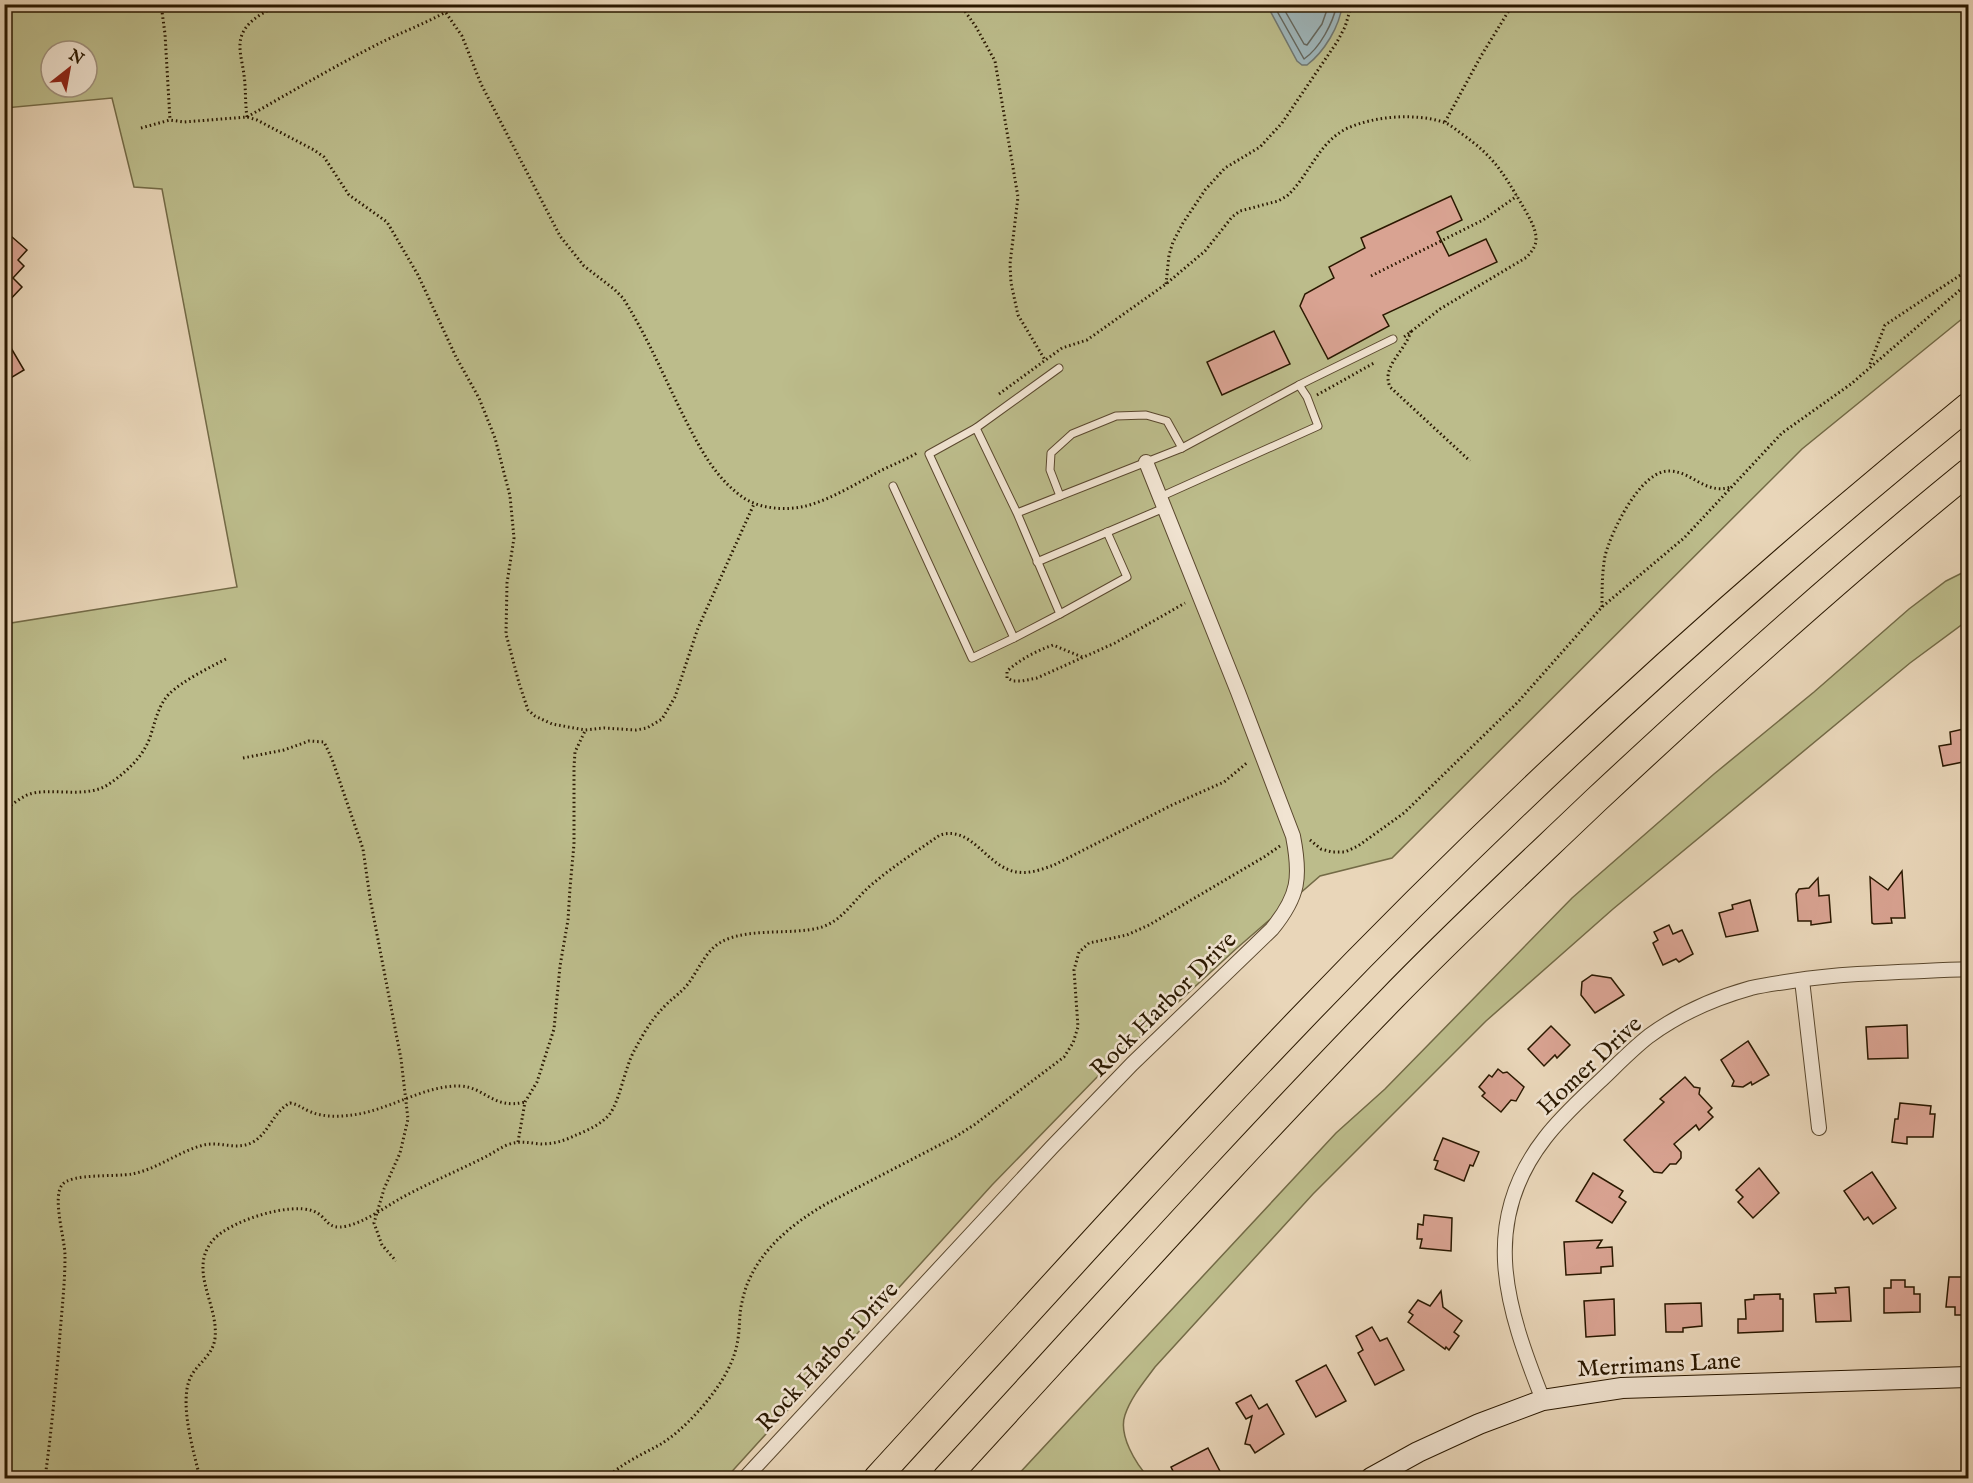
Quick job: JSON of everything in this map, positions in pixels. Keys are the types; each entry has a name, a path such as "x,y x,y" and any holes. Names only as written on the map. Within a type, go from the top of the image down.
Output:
{"highway":[{"path":"877,1479 1213,1112 1445,873 1561,761 1678,654 1822,527 1968,406"},
{"path":"946,1479 1319,1074 1452,938 1653,746 1786,626 1968,472"}],"main road":[{"name":"Merrimans Lane","path":"1371,1479 1418,1452 1479,1424 1543,1400 1622,1388 1968,1377"}],"street":[{"name":"Rock Harbor Drive","path":"745,1479 1132,1064 1272,929 1288,907 1296,889 1296,856 1293,836 1146,462"},
{"name":"Homer Drive","path":"1543,1400 1520,1340 1505,1274 1505,1242 1508,1215 1528,1163 1561,1119 1649,1036 1681,1016 1713,1001 1754,987 1802,980 1842,975 1968,969"},
{"path":"1802,980 1820,1128"}],"lane":[{"path":"1017,513 1182,448 1299,385 1393,339"},
{"path":"1014,638 928,454 976,428 1059,368"},
{"path":"1037,562 1107,532 1317,428 1319,424 1299,385"},
{"path":"1060,496 1050,470 1051,453 1072,434 1091,425 1116,416 1146,414 1167,421 1182,448"},
{"path":"976,428 1017,513 1060,614"},
{"path":"893,486 972,658 1127,577 1107,532"}],"path":[{"path":"162,4 170,120"},
{"path":"247,117 241,38 249,23 280,4"},
{"path":"247,117 364,51 413,26 446,13 459,4"},
{"path":"960,4 976,27 995,62 1018,196 1010,264 1011,283 1018,315 1045,360"},
{"path":"1166,284 1169,255 1183,223 1205,190 1225,168 1260,147 1282,123 1337,42 1345,27 1352,4"},
{"path":"1445,122 1513,4"},
{"path":"446,13 462,36 481,84 560,236 584,266 623,298 709,464 730,486 754,504 789,508 807,506 900,463 920,451"},
{"path":"141,128 170,120 184,122 247,117 258,120 324,157 349,195 387,222 395,233 438,315 456,357 479,398 495,438 510,496 514,538 507,583 506,634 509,652 528,710 542,721 585,730 603,728 636,730 647,728 662,719 675,697 698,628 754,504"},
{"path":"998,395 1062,348 1087,340 1166,284 1205,251 1232,217 1239,212 1278,201 1287,196 1296,188 1335,136 1365,123 1391,118 1424,118 1445,122 1484,150 1495,161 1507,176 1534,231 1536,241 1527,257 1459,296 1403,337"},
{"path":"1371,276 1483,220 1517,196"},
{"path":"1868,368 1885,325 1968,270"},
{"path":"607,1479 619,1468 677,1432 711,1396 734,1358 739,1336 742,1300 749,1281 766,1253 784,1233 826,1204 955,1137 1064,1057 1078,1027 1074,970 1075,962 1083,946 1096,940 1127,935 1149,925 1264,857 1304,826 1313,844 1332,852 1345,852 1373,837 1404,813 1440,779 1518,702 1602,607 1665,556 1787,429 1825,404 1968,283"},
{"path":"1411,330 1405,347 1389,369 1387,381 1390,387 1470,461"},
{"path":"1317,420 1319,414 1312,397 1375,363"},
{"path":"1602,607 1603,572 1610,542 1623,516 1646,482 1661,471 1670,471 1713,489 1721,490 1733,486"},
{"path":"1082,657 1053,645 1016,663 1007,671 1007,678 1012,681 1022,681 1037,678 1115,643 1200,595"},
{"path":"4,811 29,794 46,792 65,794 105,787 125,772 139,756 148,741 161,706 170,694 210,667 228,658"},
{"path":"518,1142 525,1102 537,1082 554,1029 572,866 575,752 585,730"},
{"path":"243,758 284,750 309,741 324,742 363,849 370,898 401,1059 408,1119 405,1137 374,1223 382,1245 396,1260"},
{"path":"200,1479 188,1418 187,1392 194,1372 207,1358 215,1339 216,1325 204,1285 205,1256 214,1240 229,1227 247,1219 296,1208 315,1211 329,1225 336,1227 357,1222 418,1188 506,1145 518,1142 542,1144 571,1138 603,1120 610,1113 628,1064 657,1014 689,983 711,951 724,941 747,934 797,932 829,924 846,911 869,887 924,845 950,832 960,834 970,840 1000,865 1011,871 1020,873 1035,871 1054,865 1172,805 1224,782 1239,772 1260,749"},
{"path":"45,1479 52,1431 64,1268 63,1230 59,1206 62,1185 76,1177 136,1174 206,1144 238,1146 248,1144 263,1134 283,1106 290,1103 297,1104 312,1113 335,1116 367,1113 406,1099 462,1086 506,1104 525,1102"}],"green space":[{"path":"5,5 1968,5 1968,314 1802,449 1392,858 1320,876 1237,948 1101,1073 992,1185 726,1478 5,1478 5,624 237,587 162,189 134,187 112,98 5,108"},
{"path":"1968,570 1968,620 1910,663 1613,909 1486,1021 1313,1194 1155,1367 1131,1402 1123,1423 1130,1449 1149,1478 1015,1478 1336,1133 1385,1089 1572,898 1909,609 1946,581"}],"water":[{"path":"1342,4 1341,13 1330,38 1307,65 1302,65 1297,61 1267,5"}],"building":[{"path":"1451,196 1462,220 1437,232 1449,256 1486,239 1497,262 1383,315 1389,326 1328,359 1300,306 1305,294 1334,278 1329,267 1365,248 1361,238"},
{"path":"4,230 27,250 18,260 24,266 13,278 22,287 4,306"},
{"path":"1274,331 1290,364 1222,395 1207,362"},
{"path":"4,336 24,370 4,382"},
{"path":"1968,728 1968,761 1943,766 1939,746 1951,744 1950,732"},
{"path":"1902,871 1905,918 1891,918 1892,923 1872,923 1870,877 1888,890"},
{"path":"1818,878 1819,896 1829,895 1831,922 1811,925 1811,921 1798,921 1796,894 1799,889 1809,888"},
{"path":"1750,900 1758,931 1726,937 1719,913 1733,909 1732,905"},
{"path":"1669,925 1673,934 1682,930 1693,954 1679,962 1676,959 1663,965 1653,943 1658,940 1654,932"},
{"path":"1592,975 1611,978 1624,995 1595,1013 1581,995 1582,982"},
{"path":"1907,1025 1908,1058 1868,1059 1866,1027"},
{"path":"1551,1026 1570,1045 1557,1058 1555,1055 1544,1066 1528,1049"},
{"path":"1748,1041 1769,1075 1752,1085 1751,1082 1743,1087 1732,1086 1734,1081 1721,1060"},
{"path":"1498,1069 1503,1073 1507,1072 1524,1087 1516,1101 1511,1100 1501,1112 1482,1096 1485,1093 1479,1087 1489,1075 1492,1077"},
{"path":"1685,1077 1694,1087 1700,1088 1699,1094 1712,1108 1708,1112 1713,1117 1699,1130 1696,1125 1674,1144 1681,1152 1681,1158 1676,1164 1670,1164 1662,1173 1654,1172 1624,1140 1664,1102 1660,1099"},
{"path":"1900,1103 1931,1106 1930,1114 1935,1114 1933,1137 1907,1137 1907,1144 1892,1142"},
{"path":"1443,1138 1479,1152 1473,1166 1470,1165 1464,1181 1435,1169 1438,1161 1434,1160"},
{"path":"1759,1168 1779,1193 1753,1218 1738,1202 1743,1197 1736,1190"},
{"path":"1872,1172 1896,1208 1873,1224 1868,1217 1864,1220 1844,1191"},
{"path":"1593,1173 1623,1191 1619,1197 1626,1202 1612,1223 1576,1201"},
{"path":"1424,1215 1452,1218 1451,1251 1420,1248 1422,1239 1417,1239 1418,1224 1423,1225"},
{"path":"1602,1240 1597,1248 1612,1247 1613,1266 1601,1267 1601,1273 1566,1275 1564,1242"},
{"path":"1949,1277 1968,1277 1968,1315 1955,1315 1955,1307 1946,1307"},
{"path":"1891,1280 1905,1280 1905,1287 1914,1287 1914,1294 1920,1294 1920,1312 1884,1313 1884,1288 1891,1288"},
{"path":"1849,1287 1851,1321 1816,1322 1814,1294 1836,1293 1835,1288"},
{"path":"1441,1291 1443,1307 1462,1321 1454,1332 1459,1336 1449,1350 1408,1322 1413,1315 1409,1312 1418,1300 1430,1306"},
{"path":"1780,1294 1780,1299 1783,1299 1783,1331 1738,1333 1738,1319 1746,1319 1745,1300 1754,1299 1754,1295"},
{"path":"1614,1299 1615,1335 1586,1337 1584,1301"},
{"path":"1701,1303 1702,1326 1683,1328 1683,1332 1666,1332 1665,1304"},
{"path":"1372,1327 1380,1341 1387,1338 1404,1370 1375,1385 1358,1353 1363,1350 1356,1336"},
{"path":"1326,1365 1346,1401 1316,1417 1296,1381"},
{"path":"1251,1395 1259,1409 1267,1404 1284,1434 1255,1453 1250,1445 1245,1444 1252,1416 1246,1419 1236,1403"},
{"path":"1208,1448 1224,1479 1177,1479 1171,1467"}]}
